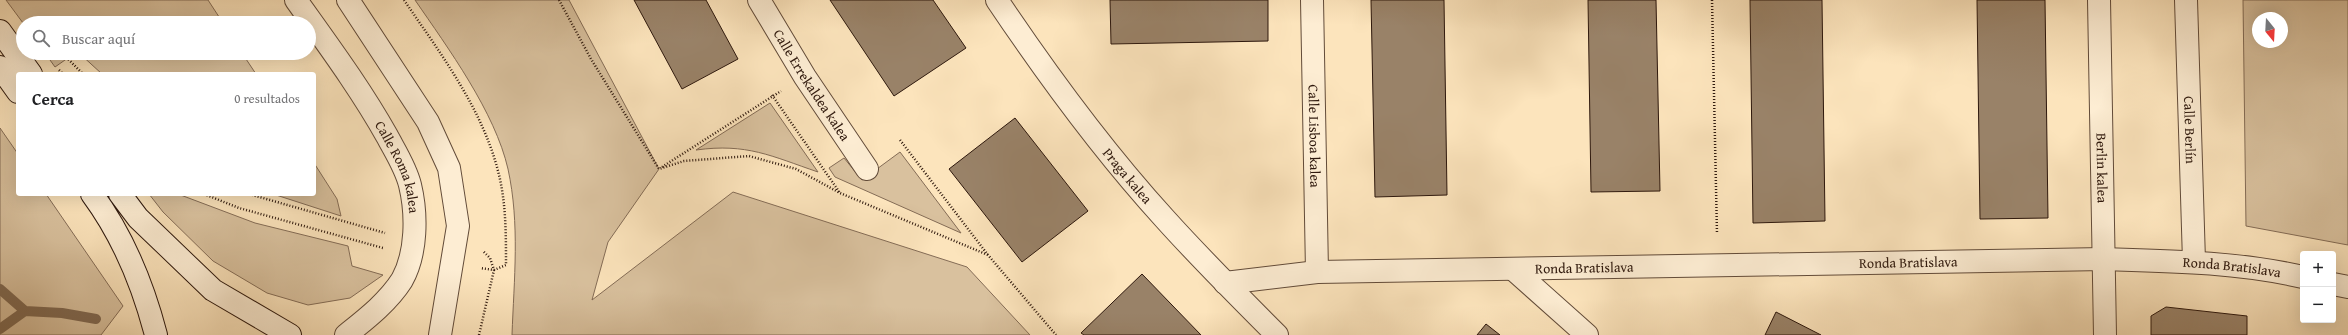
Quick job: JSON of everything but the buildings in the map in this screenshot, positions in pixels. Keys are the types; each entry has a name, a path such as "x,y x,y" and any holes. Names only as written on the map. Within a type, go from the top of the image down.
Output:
{"street":[{"name":"Calle Roma kalea","path":"296,0 307,16"},
{"path":"348,0 428,122 449,168 458,226 440,335"},
{"name":"Calle Errekaldea kalea","path":"759,0 805,77 867,169"},
{"name":"Praga kalea","path":"997,0 1033,54 1107,150 1165,219 1225,283 1277,335"},
{"name":"Calle Lisboa kalea","path":"1312,0 1317,272"},
{"name":"Berlin kalea","path":"2099,0 2105,335"},
{"name":"Calle Berlín","path":"2186,0 2194,261"},
{"name":"Calle Roma kalea","path":"316,28 364,96 395,151 410,184 414,221 414,242 402,280 377,309 346,335"},
{"path":"0,31 16,52"},
{"path":"22,60 31,72"},
{"path":"0,67 16,89"},
{"path":"94,196 114,223 147,300 156,335"},
{"path":"122,196 138,218 213,290 290,335"},
{"name":"Ronda Bratislava","path":"1225,283 1317,272 1513,270 2104,259 2194,261 2277,271 2300,276"},
{"name":"Ronda Bratislava","path":"1513,270 1587,335"},
{"path":"2336,285 2348,287"}],"path":[{"path":"404,0 455,77 491,148 498,171 506,225 506,265 494,270 480,268"},
{"path":"559,0 591,59 659,169"},
{"path":"1712,0 1717,234"},
{"path":"69,60 81,72"},
{"path":"659,169 772,96 805,77"},
{"path":"772,96 840,193"},
{"path":"900,140 988,255 1056,335"},
{"path":"659,169 684,161 749,156 796,169 840,193 988,255"},
{"path":"209,196 239,208 388,250"},
{"path":"255,196 391,235"},
{"path":"479,250 490,258 494,270 479,335"}],"shaded area":[{"path":"6,0 208,0 218,16 18,16"},
{"path":"415,0 569,0 659,169 608,242 592,300 733,192 967,267 1030,335 512,335 515,272 514,210 508,169 502,147 482,103 469,81"},
{"path":"2243,0 2348,0 2348,245 2246,226"},
{"path":"50,60 65,60 55,67"},
{"path":"87,60 247,60 255,72 100,72"},
{"path":"770,103 818,172 758,152 730,148 696,150"},
{"path":"0,128 16,151 16,196 47,196 123,306 101,335 0,335"},
{"path":"900,152 961,233 835,177 829,168 844,158 862,180"},
{"path":"316,166 337,199 341,216 279,196 316,196"},
{"path":"151,196 183,196 255,223 348,246 352,266 383,275 350,298 308,305 267,293 213,261 163,212"}],"waterway":[{"path":"0,289 25,311 62,313 96,319"},
{"path":"0,329 25,311"}]}
